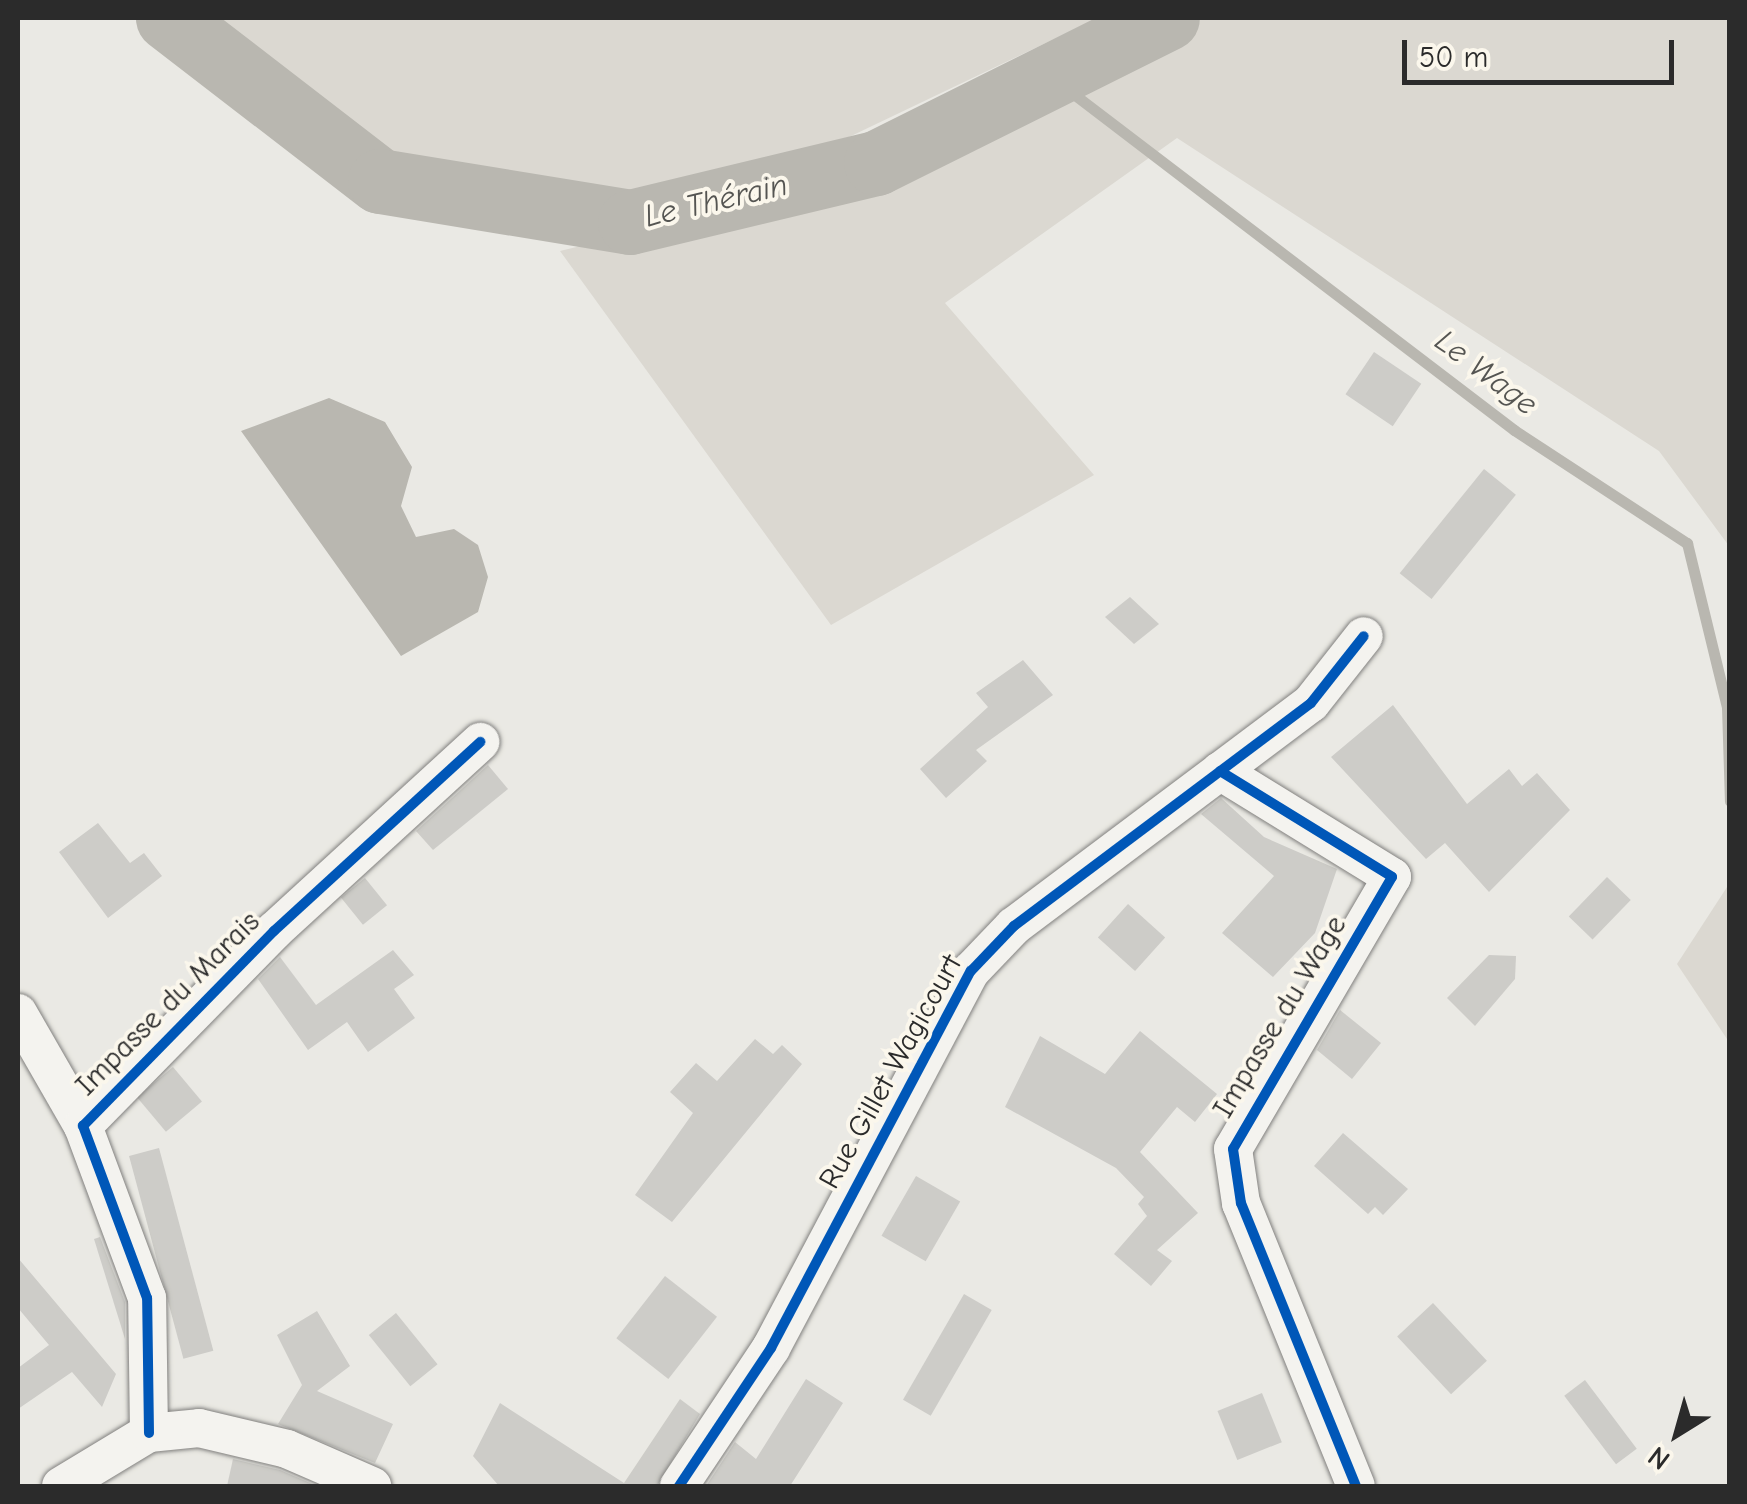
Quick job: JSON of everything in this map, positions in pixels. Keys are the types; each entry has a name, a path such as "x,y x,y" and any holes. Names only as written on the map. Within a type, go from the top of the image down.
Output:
{"street":[{"name":"Rue Gillet Wagicourt","path":"679,1486 771,1348 971,971 1014,926 1311,703 1364,636"},
{"name":"Impasse du Marais","path":"149,1432 148,1298 83,1126 274,930 480,742"},
{"name":"Impasse du Wage","path":"1220,772 1392,877 1233,1149 1241,1203 1356,1486"},
{"path":"18,1013 83,1126"},
{"path":"61,1486 149,1432 232,1432 372,1486"}],"shaded area":[{"path":"201,18 1098,18 849,137 604,202 387,162"},
{"path":"1164,18 1729,18 1729,546 1659,451 1177,138 945,303 1094,475 831,625 560,251 976,150"},
{"path":"329,398 385,422 412,467 401,506 416,537 454,529 478,545 488,577 478,612 401,656 241,431"},
{"path":"1729,884 1729,1042 1677,964"}],"building":[{"path":"1374,352 1421,384 1393,426 1345,394"},
{"path":"1484,469 1516,495 1432,599 1400,573"},
{"path":"1130,597 1159,624 1134,644 1105,617"},
{"path":"1023,660 1053,695 976,750 987,761 946,798 920,769 988,707 976,693"},
{"path":"1393,705 1467,804 1509,769 1522,786 1537,773 1570,810 1489,892 1445,843 1426,859 1331,757"},
{"path":"488,765 508,789 433,850 416,831"},
{"path":"1221,798 1264,837 1337,869 1315,933 1273,977 1222,933 1274,876 1201,814"},
{"path":"98,823 130,863 144,853 162,876 108,918 59,852"},
{"path":"1607,877 1631,900 1593,939 1569,917"},
{"path":"365,878 387,905 363,925 341,898"},
{"path":"1128,904 1165,937 1135,971 1098,937"},
{"path":"393,950 414,975 394,989 415,1018 368,1052 347,1022 308,1050 258,979 280,957 316,1005"},
{"path":"1489,955 1516,956 1515,979 1475,1026 1447,998"},
{"path":"1340,1010 1381,1043 1352,1079 1317,1050"},
{"path":"1140,1031 1217,1094 1195,1122 1177,1107 1140,1152 1198,1213 1157,1250 1172,1261 1151,1286 1114,1254 1147,1216 1138,1204 1144,1197 1116,1168 1005,1107 1040,1036 1105,1074"},
{"path":"755,1039 773,1054 782,1045 802,1064 672,1222 635,1195 693,1113 670,1092 696,1063 717,1081"},
{"path":"173,1067 202,1101 166,1132 137,1097"},
{"path":"1343,1133 1408,1189 1383,1215 1375,1207 1368,1214 1314,1166"},
{"path":"159,1148 213,1351 183,1359 129,1156"},
{"path":"916,1176 960,1202 926,1261 882,1236"},
{"path":"100,1237 125,1302 125,1339 94,1239"},
{"path":"18,1258 116,1374 102,1407 72,1372 18,1409 18,1368 49,1345 18,1308"},
{"path":"665,1276 717,1317 668,1379 616,1338"},
{"path":"964,1294 992,1310 931,1416 903,1400"},
{"path":"1433,1303 1487,1361 1451,1394 1397,1336"},
{"path":"317,1311 350,1366 317,1391 393,1424 375,1463 278,1424 302,1385 277,1335"},
{"path":"396,1313 438,1364 410,1386 369,1335"},
{"path":"806,1379 843,1403 790,1486 706,1486 735,1442 756,1459"},
{"path":"1585,1380 1637,1449 1616,1464 1564,1396"},
{"path":"1262,1393 1282,1442 1237,1460 1217,1411"},
{"path":"680,1399 700,1414 657,1486 499,1486 473,1456 500,1403 624,1483"},
{"path":"233,1459 280,1470 317,1486 227,1486"}],"waterway":[{"name":"Le Thérain","path":"168,18 380,181 630,222 876,163 1167,18"},
{"name":"Le Wage","path":"1050,76 1514,430 1687,543 1727,707 1730,801"}],"cycle path":[{"path":"679,1486 771,1348 971,971 1014,926 1311,703 1364,636"},
{"path":"149,1433 147,1298 83,1126 274,931 480,742"},
{"path":"1220,771 1392,877 1233,1149 1241,1203 1356,1486"}]}
